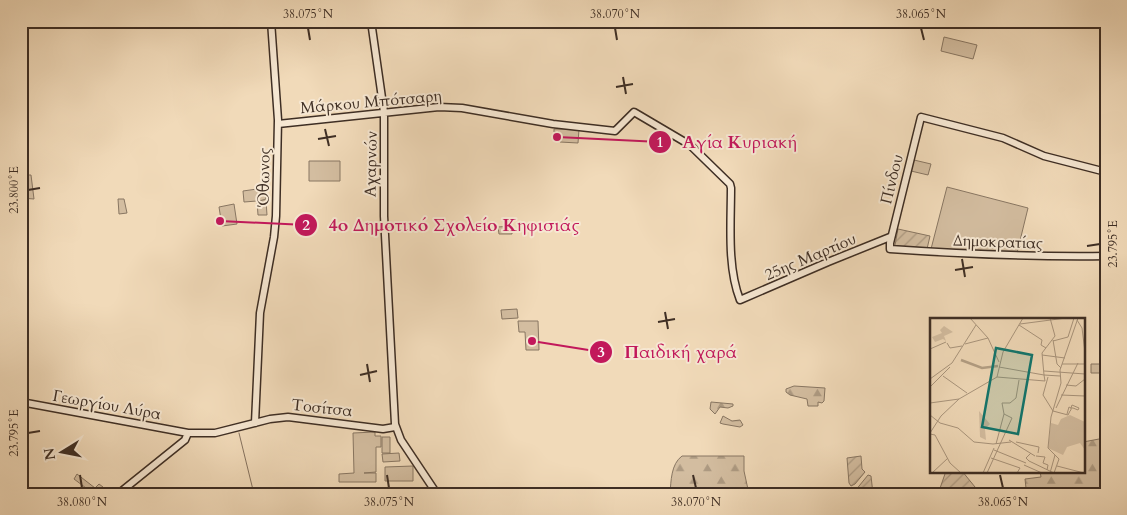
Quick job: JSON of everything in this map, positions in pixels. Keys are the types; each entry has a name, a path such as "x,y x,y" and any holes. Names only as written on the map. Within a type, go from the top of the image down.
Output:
{"street":[{"name":"Όθωνος","path":"255,423 260,314 276,224 278,124 271,21"},
{"name":"Αχαρνών","path":"370,21 384,112 384,216 396,427 401,440"},
{"name":"Μάρκου Μπότσαρη","path":"278,124 429,107 462,108 553,124 615,131 634,112 690,144 731,188 732,249 736,286 740,300"},
{"name":"Πίνδου","path":"890,249 890,237 921,117 1002,138 1044,156 1106,172"},
{"name":"25ης Μαρτίου","path":"740,300 890,237"},
{"name":"Δημοκρατίας","path":"890,249 1026,256 1106,256"},
{"name":"Γεωργίου Λύρα","path":"21,402 185,432"},
{"name":"Τοσίτσα","path":"185,432 215,433 279,418 296,417 383,429 396,427"},
{"path":"383,429 401,440 437,494"},
{"path":"118,494 187,438 185,432"}],"green space":[{"path":"944,37 977,45 973,59 941,51"},
{"path":"554,129 579,129 578,143 560,142 559,132 554,132"},
{"path":"914,160 931,164 928,175 911,171"},
{"path":"309,161 340,161 340,181 309,181"},
{"path":"26,175 31,175 34,199 21,198 21,186"},
{"path":"947,187 1028,208 1017,253 931,249"},
{"path":"264,188 266,199 259,201 266,201 267,215 258,215 257,201 244,202 243,191"},
{"path":"118,199 124,199 127,213 119,214"},
{"path":"234,204 237,224 222,226 219,207"},
{"path":"512,226 512,234 499,234 498,227"},
{"path":"898,229 930,236 927,249 896,247"},
{"path":"517,309 518,318 502,319 501,310"},
{"path":"518,321 538,321 539,350 526,350 525,332 519,332"},
{"path":"1091,364 1106,364 1106,373 1091,373"},
{"path":"794,386 825,388 824,401 822,403 818,402 818,406 808,406 807,399 790,395 786,392 786,389"},
{"path":"711,402 733,404 733,406 728,408 720,407 715,414 710,409"},
{"path":"723,416 732,421 740,420 743,425 740,427 720,423"},
{"path":"375,432 375,436 381,436 381,447 376,447 376,472 364,473 376,473 376,482 339,482 339,474 354,473 353,433"},
{"path":"382,437 390,437 390,453 382,453"},
{"path":"1099,439 1106,443 1106,494 1001,494 1026,488 1025,479 1041,477 1040,472 1084,472 1084,442"},
{"path":"399,453 400,461 383,462 382,454"},
{"path":"682,456 744,456 744,471 749,494 670,494 674,468 678,459"},
{"path":"861,456 862,469 865,472 851,486 849,483 847,458"},
{"path":"413,466 413,481 385,481 385,467"},
{"path":"946,472 963,472 975,487 968,494 938,494"},
{"path":"77,474 95,488 99,484 103,487 99,494 94,494 74,479"},
{"path":"868,475 871,476 873,494 850,494 855,491"},
{"path":"382,489 406,489 406,494 382,494"}],"waterway":[{"path":"239,433 254,494"}],"place":[{"name":"Αγία Κυριακή","path":"557,137"},
{"name":"4ο Δημοτικό Σχολείο Κηφισιάς","path":"220,221"},
{"name":"Παιδική χαρά","path":"532,341"}]}
